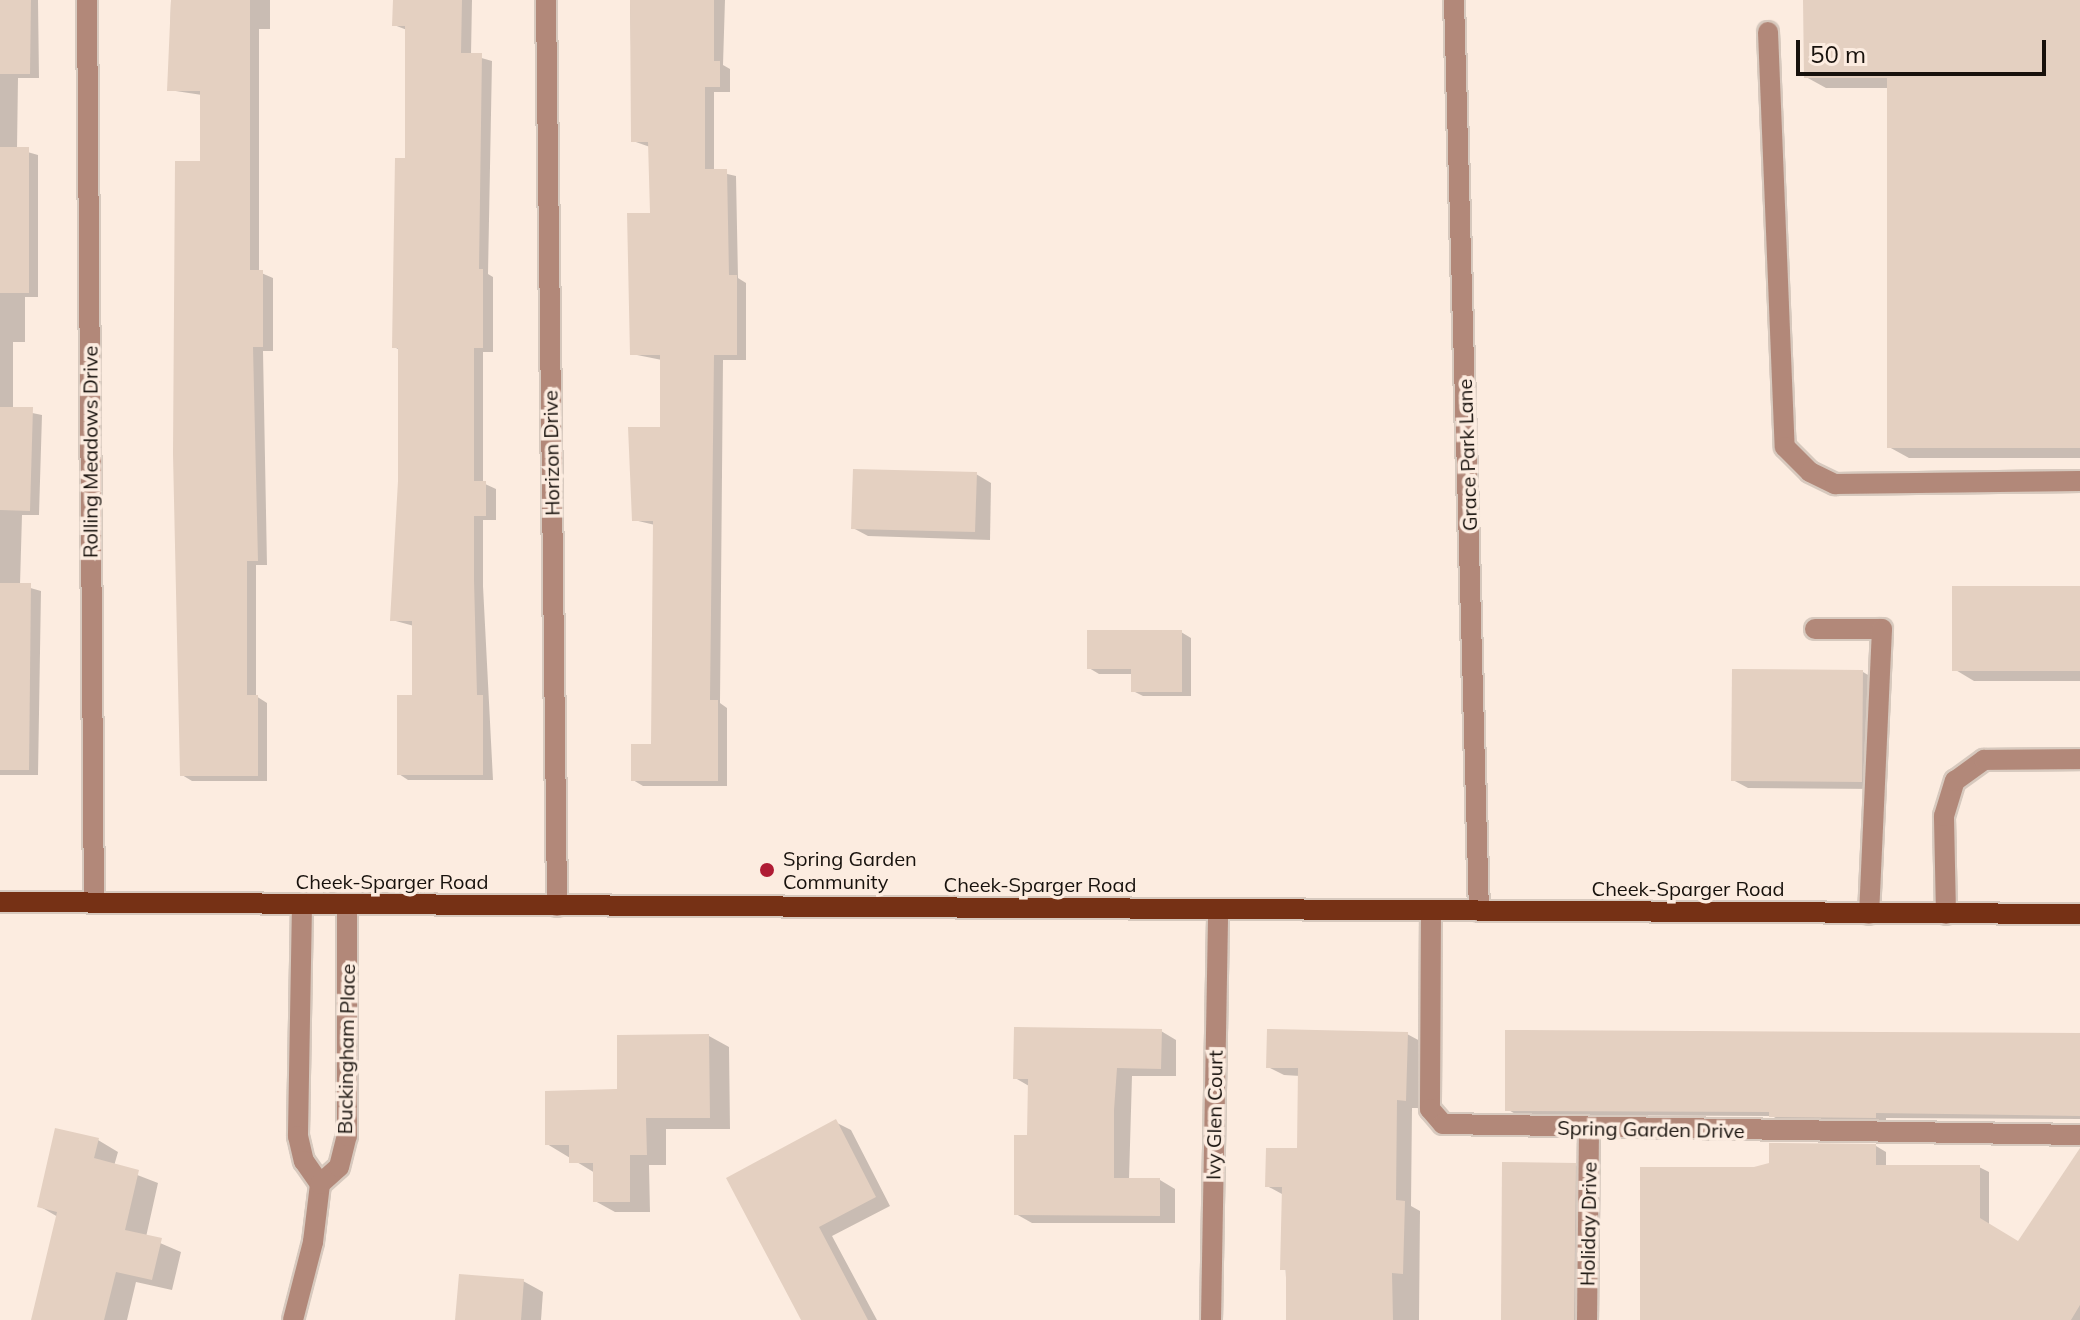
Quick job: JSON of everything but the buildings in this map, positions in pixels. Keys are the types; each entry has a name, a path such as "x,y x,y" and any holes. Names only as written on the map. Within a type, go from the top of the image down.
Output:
{"main road":[{"name":"Cheek-Sparger Road","path":"0,902 2080,914"}],"street":[{"name":"Rolling Meadows Drive","path":"87,0 94,903"},
{"name":"Horizon Drive","path":"546,0 557,906"},
{"name":"Grace Park Lane","path":"1454,0 1479,911"},
{"path":"1768,32 1785,447 1810,472 1835,484 2080,481"},
{"path":"1815,629 1882,629 1869,914"},
{"path":"1946,914 1944,816 1955,781 1984,760 2080,759"},
{"path":"302,904 298,1136 304,1161 320,1184"},
{"name":"Buckingham Place","path":"293,1320 313,1242 320,1184 339,1167 347,1136 347,905"},
{"name":"Ivy Glen Court","path":"1211,1320 1218,910"},
{"name":"Spring Garden Drive","path":"1431,911 1434,1119 1454,1126 2080,1135"},
{"name":"Holiday Drive","path":"1587,1320 1589,1128"}],"place":[{"name":"Spring Garden Community","path":"767,870"}]}
